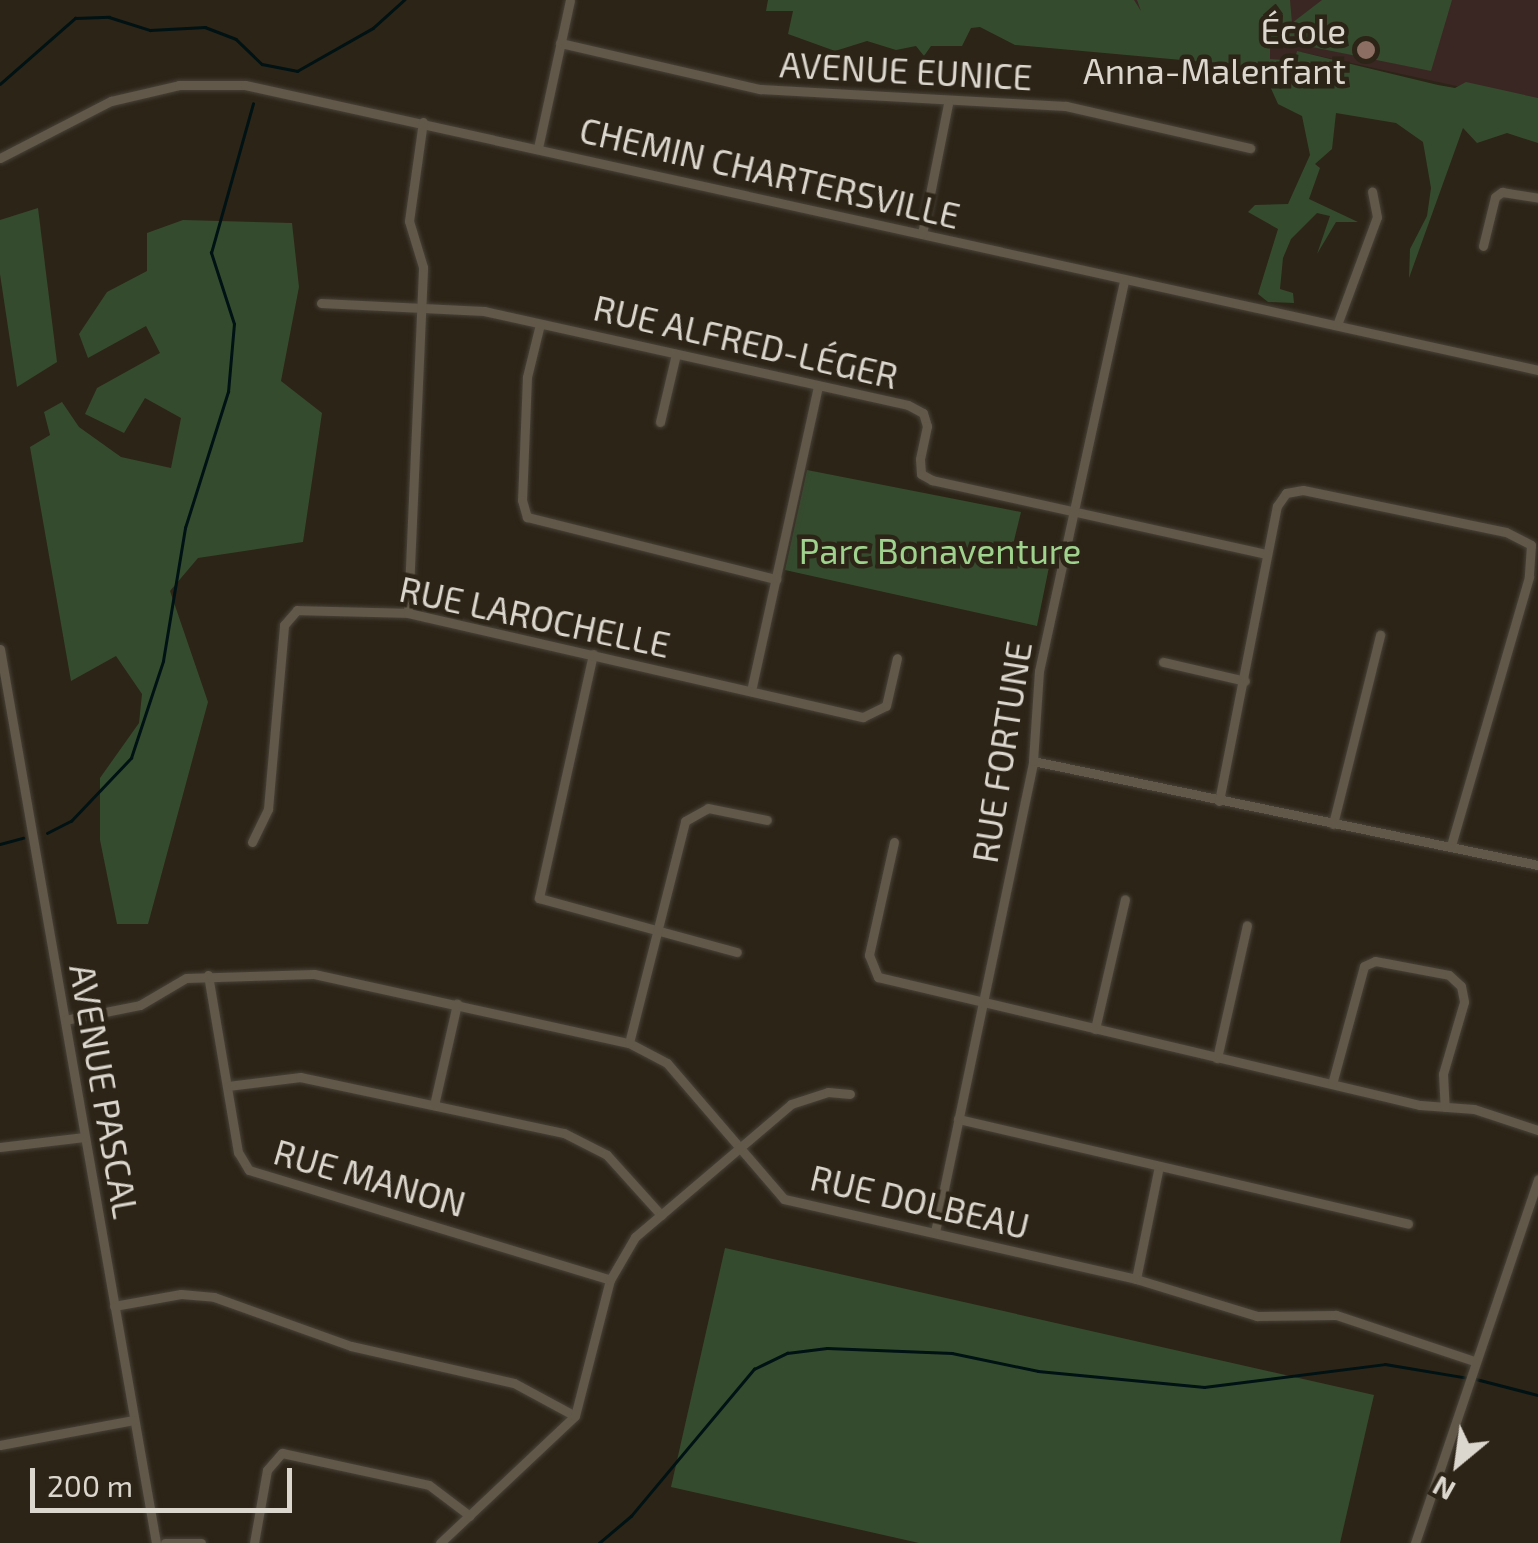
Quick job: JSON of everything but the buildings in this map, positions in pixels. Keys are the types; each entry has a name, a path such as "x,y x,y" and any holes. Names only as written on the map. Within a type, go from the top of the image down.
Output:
{"street":[{"path":"538,148 570,0"},
{"name":"AVENUE EUNICE","path":"560,43 760,89 948,104 1066,106 1250,148"},
{"name":"CHEMIN CHARTERSVILLE","path":"0,158 111,101 194,84 301,94 1538,370"},
{"path":"922,234 948,104"},
{"path":"408,612 423,267 409,220 423,122"},
{"path":"1336,325 1377,218 1372,191"},
{"path":"1482,246 1495,197 1502,192 1538,198"},
{"name":"RUE FORTUNE","path":"935,1232 1032,761 1039,671 1124,280"},
{"name":"RUE ALFRED-LÉGER","path":"321,303 472,309 923,413 921,474 932,480 1266,554"},
{"path":"540,324 527,378 522,500 527,517 776,579"},
{"path":"660,422 676,354"},
{"path":"751,691 818,388"},
{"path":"1219,802 1277,506 1296,490 1506,532 1531,546 1529,577 1451,846"},
{"name":"RUE LAROCHELLE","path":"252,842 268,809 289,614 408,612 751,691 878,715 897,658"},
{"path":"1334,824 1380,634"},
{"name":"AVENUE PASCAL","path":"0,649 156,1543"},
{"path":"593,654 539,898 737,952"},
{"path":"1163,662 1245,681"},
{"path":"1032,761 1538,866"},
{"path":"629,1043 689,815 708,808 766,820"},
{"path":"894,842 868,955 871,970 884,980 1538,1130"},
{"path":"1095,1029 1125,899"},
{"path":"1217,1058 1248,925"},
{"path":"1332,1084 1364,966 1375,960 1449,975 1461,986 1464,1002 1443,1074 1445,1107"},
{"name":"RUE DOLBEAU","path":"65,1020 140,1004 169,986 208,974 330,974 629,1043 667,1063 784,1199 1136,1279 1257,1316 1336,1316 1474,1361"},
{"name":"RUE MANON","path":"208,974 238,1152 249,1170 610,1280"},
{"path":"434,1105 457,1004"},
{"path":"228,1086 300,1077 434,1105 595,1146 661,1215"},
{"path":"440,1543 575,1416 610,1280 622,1254 661,1215 791,1104 828,1092 850,1094"},
{"path":"958,1119 1408,1224"},
{"path":"0,1147 84,1137"},
{"path":"1136,1279 1159,1166"},
{"path":"1415,1543 1538,1179"},
{"path":"114,1306 182,1294 214,1297 351,1346 514,1384 575,1416"},
{"path":"0,1445 134,1420"},
{"path":"254,1543 267,1470 282,1454 430,1484 470,1516"},
{"path":"165,1543 200,1543"}],"shaded area":[{"name":"École Anna-Malenfant","path":"1117,0 1538,0 1538,104 1301,52 1292,71 1177,46"}],"green space":[{"path":"768,0 1134,0 1141,11 1137,0 1290,0 1292,23 1322,0 1452,0 1431,71 1307,46 1294,36 1270,38 1270,59 1285,60 1284,69 1292,71 1297,51 1438,85 1455,88 1466,82 1538,98 1538,143 1507,133 1477,143 1463,128 1409,278 1410,249 1427,216 1431,188 1423,142 1396,123 1336,113 1332,149 1315,164 1320,168 1309,199 1358,222 1336,222 1317,254 1330,216 1317,213 1291,239 1283,258 1280,289 1293,293 1294,303 1268,302 1258,294 1278,229 1248,212 1255,205 1288,204 1310,155 1302,116 1278,104 1265,75 1204,62 1015,45 980,27 971,28 962,46 931,46 924,56 916,46 896,50 867,41 835,51 788,34 793,11 766,11"},
{"path":"38,208 57,362 17,387 0,274 0,220"},
{"path":"183,220 292,223 299,287 281,381 322,413 303,542 198,558 170,591 208,702 148,924 117,924 100,840 100,778 139,723 142,694 116,656 71,681 30,447 50,435 44,412 62,402 79,427 121,457 171,468 181,418 145,398 124,433 85,414 97,388 160,353 146,326 88,358 79,334 107,292 147,271 147,233"},
{"name":"Parc Bonaventure","path":"807,470 1021,512 1010,557 1049,567 1037,626 785,570"},
{"path":"725,1248 1374,1395 1340,1543 919,1543 671,1487"}],"waterway":[{"path":"0,84 75,18 109,17 150,30 205,27 236,39 262,64 297,71 373,28 404,0"},
{"path":"47,833 71,821 131,758 163,661 185,528 228,392 234,324 211,253 253,104"},
{"path":"0,844 23,838"},
{"path":"599,1543 631,1516 754,1369 787,1353 827,1348 952,1353 1038,1371 1204,1387 1385,1364 1469,1378"},
{"path":"1476,1379 1538,1395"}],"place":[{"name":"École Anna-Malenfant","path":"1366,50"}]}
